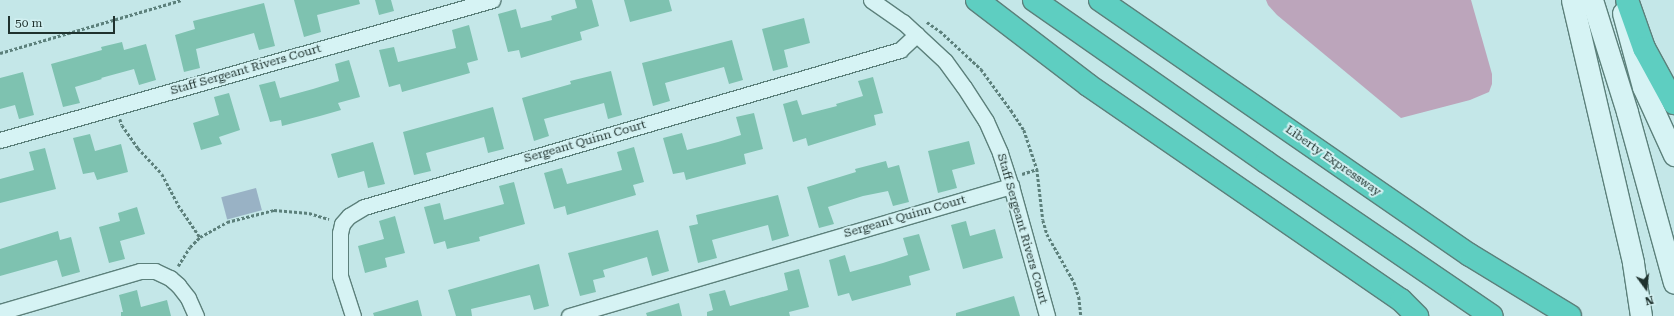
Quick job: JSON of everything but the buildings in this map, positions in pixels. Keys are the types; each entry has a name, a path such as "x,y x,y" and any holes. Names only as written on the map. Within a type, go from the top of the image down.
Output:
{"highway":[{"path":"977,0 1088,85 1401,300 1417,316"},
{"path":"1034,0 1272,167 1492,316"},
{"name":"Liberty Expressway","path":"1100,0 1470,255 1570,316"},
{"path":"1627,0 1644,48 1674,103"}],"main road":[{"path":"1572,0 1633,263 1642,316"},
{"path":"1592,0 1627,112 1674,283"},
{"path":"1620,0 1643,87 1674,155"}],"street":[{"name":"Staff Sergeant Rivers Court","path":"0,140 492,0"},
{"name":"Staff Sergeant Rivers Court","path":"871,0 917,34 945,61 986,121 1000,154 1011,186 1047,316"},
{"name":"Sergeant Quinn Court","path":"342,224 349,216 364,207 900,50 917,34"},
{"name":"Sergeant Quinn Court","path":"569,316 1011,186"},
{"path":"342,224 339,251 340,276 352,316"},
{"path":"0,312 140,271 155,271 170,278 188,298 196,316"}],"path":[{"path":"0,53 181,0"},
{"path":"117,107 122,126 138,148 162,174 200,237"},
{"path":"170,278 190,247 200,237 227,222 274,210 310,213 342,224"}],"shaded area":[{"path":"1266,0 1471,0 1492,74 1492,84 1489,92 1470,100 1401,118 1277,15 1268,5"},
{"path":"256,188 262,210 227,220 221,197"}]}
